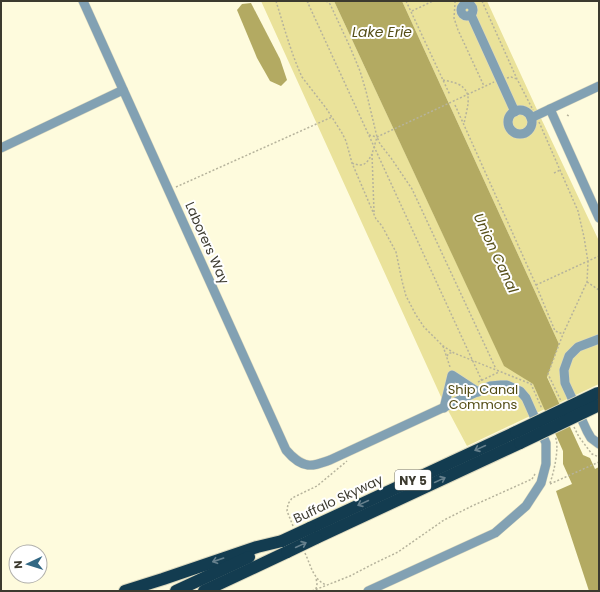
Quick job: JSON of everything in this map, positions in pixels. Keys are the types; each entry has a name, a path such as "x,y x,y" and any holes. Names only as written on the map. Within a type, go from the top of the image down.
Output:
{"highway":[{"name":"Buffalo Skyway","path":"518,437 598,392"},
{"name":"Buffalo Skyway","path":"176,591 285,546 518,437 599,405"},
{"name":"Buffalo Skyway","path":"204,591 285,546"},
{"path":"125,591 257,547 285,546"},
{"path":"222,591 247,578 285,546"}],"street":[{"name":"Laborers Way","path":"83,1 286,450 291,456 308,465 318,464 330,460 490,386 501,384 520,391 526,398 546,443 546,464 541,483 526,506 495,533 368,591"},
{"path":"470,15 515,112"},
{"path":"533,116 526,136 511,131 509,128 508,120 515,112 522,111 533,116 599,86"},
{"path":"1,148 123,90"},
{"path":"550,109 599,218"},
{"path":"599,339 578,347 569,356 564,370 565,383 586,431 591,438 599,444"},
{"path":"444,408 452,375 478,392"}],"path":[{"path":"276,1 288,43 302,77 332,116 346,141 352,163 376,219 382,226 396,252 406,296 416,315 424,327 443,346 454,353 496,369 412,189 376,137 360,71 330,4 326,1"},
{"path":"312,1 307,1 482,380"},
{"path":"406,1 450,95"},
{"path":"411,11 434,1"},
{"path":"455,1 454,18 458,30 484,86"},
{"path":"482,1 533,116 560,170 578,211 584,237 588,262 587,282 548,374"},
{"path":"369,135 376,137 484,86 510,77 517,78"},
{"path":"443,80 460,85 468,94 469,101 464,124"},
{"path":"455,105 536,285 555,331 564,334"},
{"path":"176,187 332,116"},
{"path":"375,215 372,154 376,137"},
{"path":"352,163 364,165 372,154"},
{"path":"554,173 560,170"},
{"path":"536,285 599,256"},
{"path":"587,282 599,290"},
{"path":"443,346 451,371"},
{"path":"447,356 449,353 454,353"},
{"path":"296,531 287,511 288,504 292,498 317,486 348,461"},
{"path":"546,486 598,462"},
{"path":"312,591 350,576 398,552 444,520 532,479 537,470"},
{"path":"304,551 316,578 316,589"},
{"path":"316,578 326,585"}],"green space":[{"name":"Ship Canal Commons","path":"261,1 334,1 504,365 533,384 545,409 467,446 442,399"},
{"name":"Ship Canal Commons","path":"402,1 487,1 599,241 599,384 559,403 547,376 559,344"}],"water":[{"name":"Lake Erie","path":"334,1 402,1 559,344 547,377 583,455 590,458 595,469 599,467 599,591 589,591 556,491 572,484 563,464 563,451 533,384 504,366"},
{"path":"251,3 280,59 287,80 281,86 270,81 257,58 237,10 242,4"}],"water label":[{"name":"Union Canal","path":"496,253"}]}
